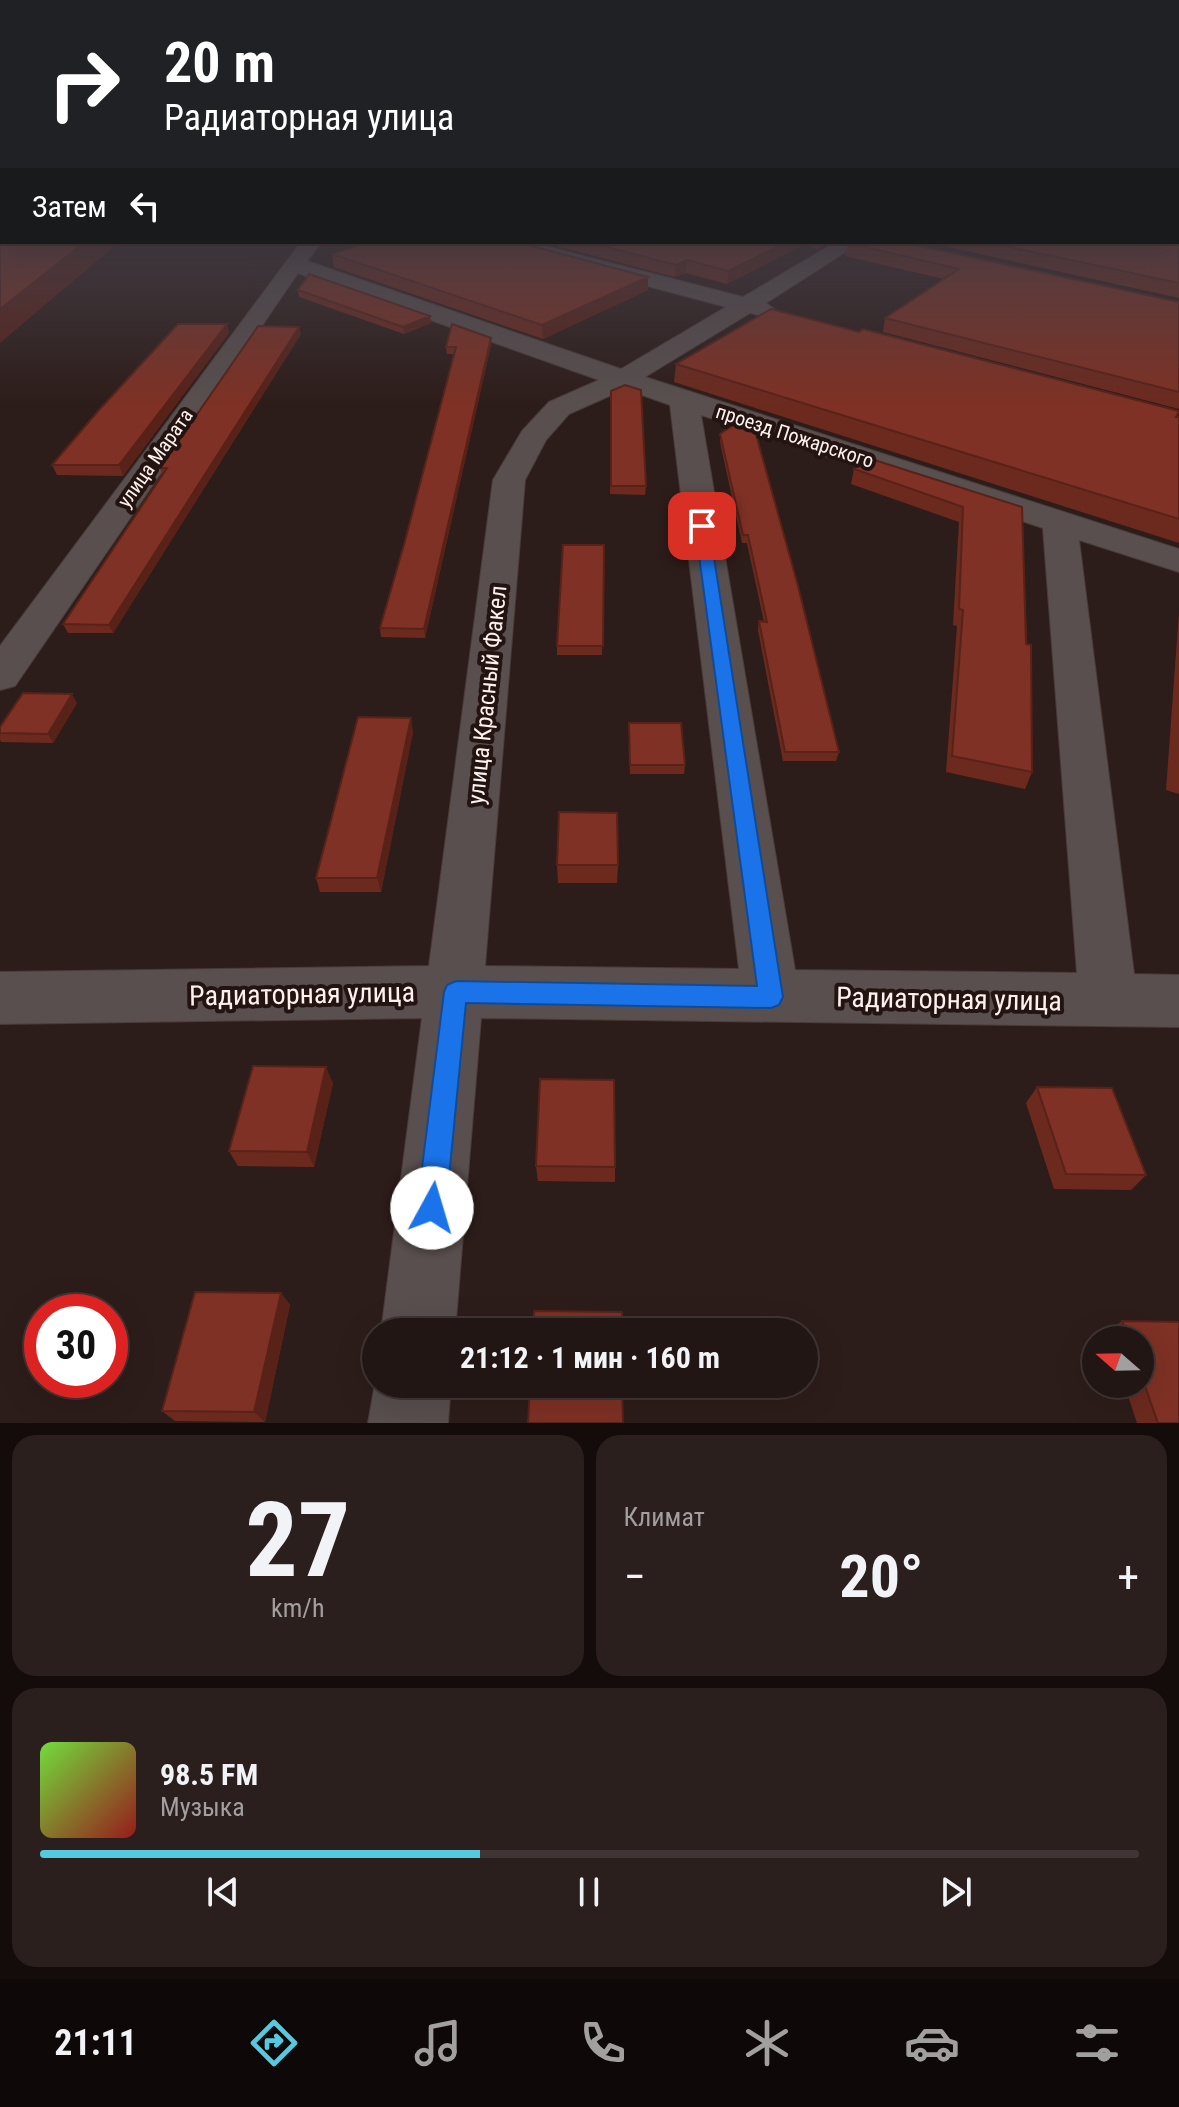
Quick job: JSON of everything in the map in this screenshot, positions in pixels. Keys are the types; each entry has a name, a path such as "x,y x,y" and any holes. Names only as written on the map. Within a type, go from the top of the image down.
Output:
{"street":[{"name":"улица Марата","path":"0,676 289,271"},
{"name":"проезд Пожарского","path":"349,271 623,379 1179,561"},
{"path":"617,271 790,317"},
{"name":"улица Красный Факел","path":"420,1318 509,480 533,437 559,408 623,379 802,271"},
{"name":"проезд Пожарского","path":"684,400 771,997"},
{"path":"1060,523 1108,1001"},
{"name":"Радиаторная улица","path":"0,998 456,992 1108,1001 1174,1011"},
{"path":"408,1423 411,1398"}],"building":[{"path":"0,271 48,271 0,309"},
{"path":"383,271 627,271 648,277 542,325"},
{"path":"955,271 1037,271 1179,302 1179,392 885,318"},
{"path":"1124,271 1179,271 1179,283"},
{"path":"309,274 430,316 403,327 298,290"},
{"path":"771,309 859,332 863,329 1179,411 1176,417 1179,417 1179,519 676,364"},
{"path":"178,324 227,324 119,465 52,465 99,410"},
{"path":"452,324 491,338 424,629 380,628 456,347 446,347"},
{"path":"258,326 299,327 109,625 63,624 167,468 160,468"},
{"path":"625,385 641,390 646,486 611,486 611,391"},
{"path":"738,422 754,427 839,752 785,752 759,621 767,622 748,535 743,535 720,434"},
{"path":"868,458 1022,507 1026,644 1031,645 1032,772 952,756 963,610 959,609 963,507 854,469"},
{"path":"563,545 604,545 603,646 557,646"},
{"path":"23,693 72,694 48,734 0,733 0,727"},
{"path":"358,717 411,718 377,878 316,878"},
{"path":"629,723 681,723 685,765 630,765"},
{"path":"559,812 617,813 618,865 557,865"},
{"path":"253,1066 326,1067 307,1152 229,1151"},
{"path":"540,1079 614,1080 615,1167 536,1166"},
{"path":"1037,1087 1112,1088 1146,1175 1066,1174"},
{"path":"195,1292 281,1293 254,1412 162,1411"},
{"path":"534,1311 622,1312 622,1318 534,1318"},
{"path":"1122,1321 1179,1322 1179,1423 1158,1423 1149,1398 1154,1398 1154,1326 1124,1326"},
{"path":"529,1398 622,1398 623,1423 528,1423"}],"route":[{"path":"432,1208 456,992 771,997 702,526"}]}
